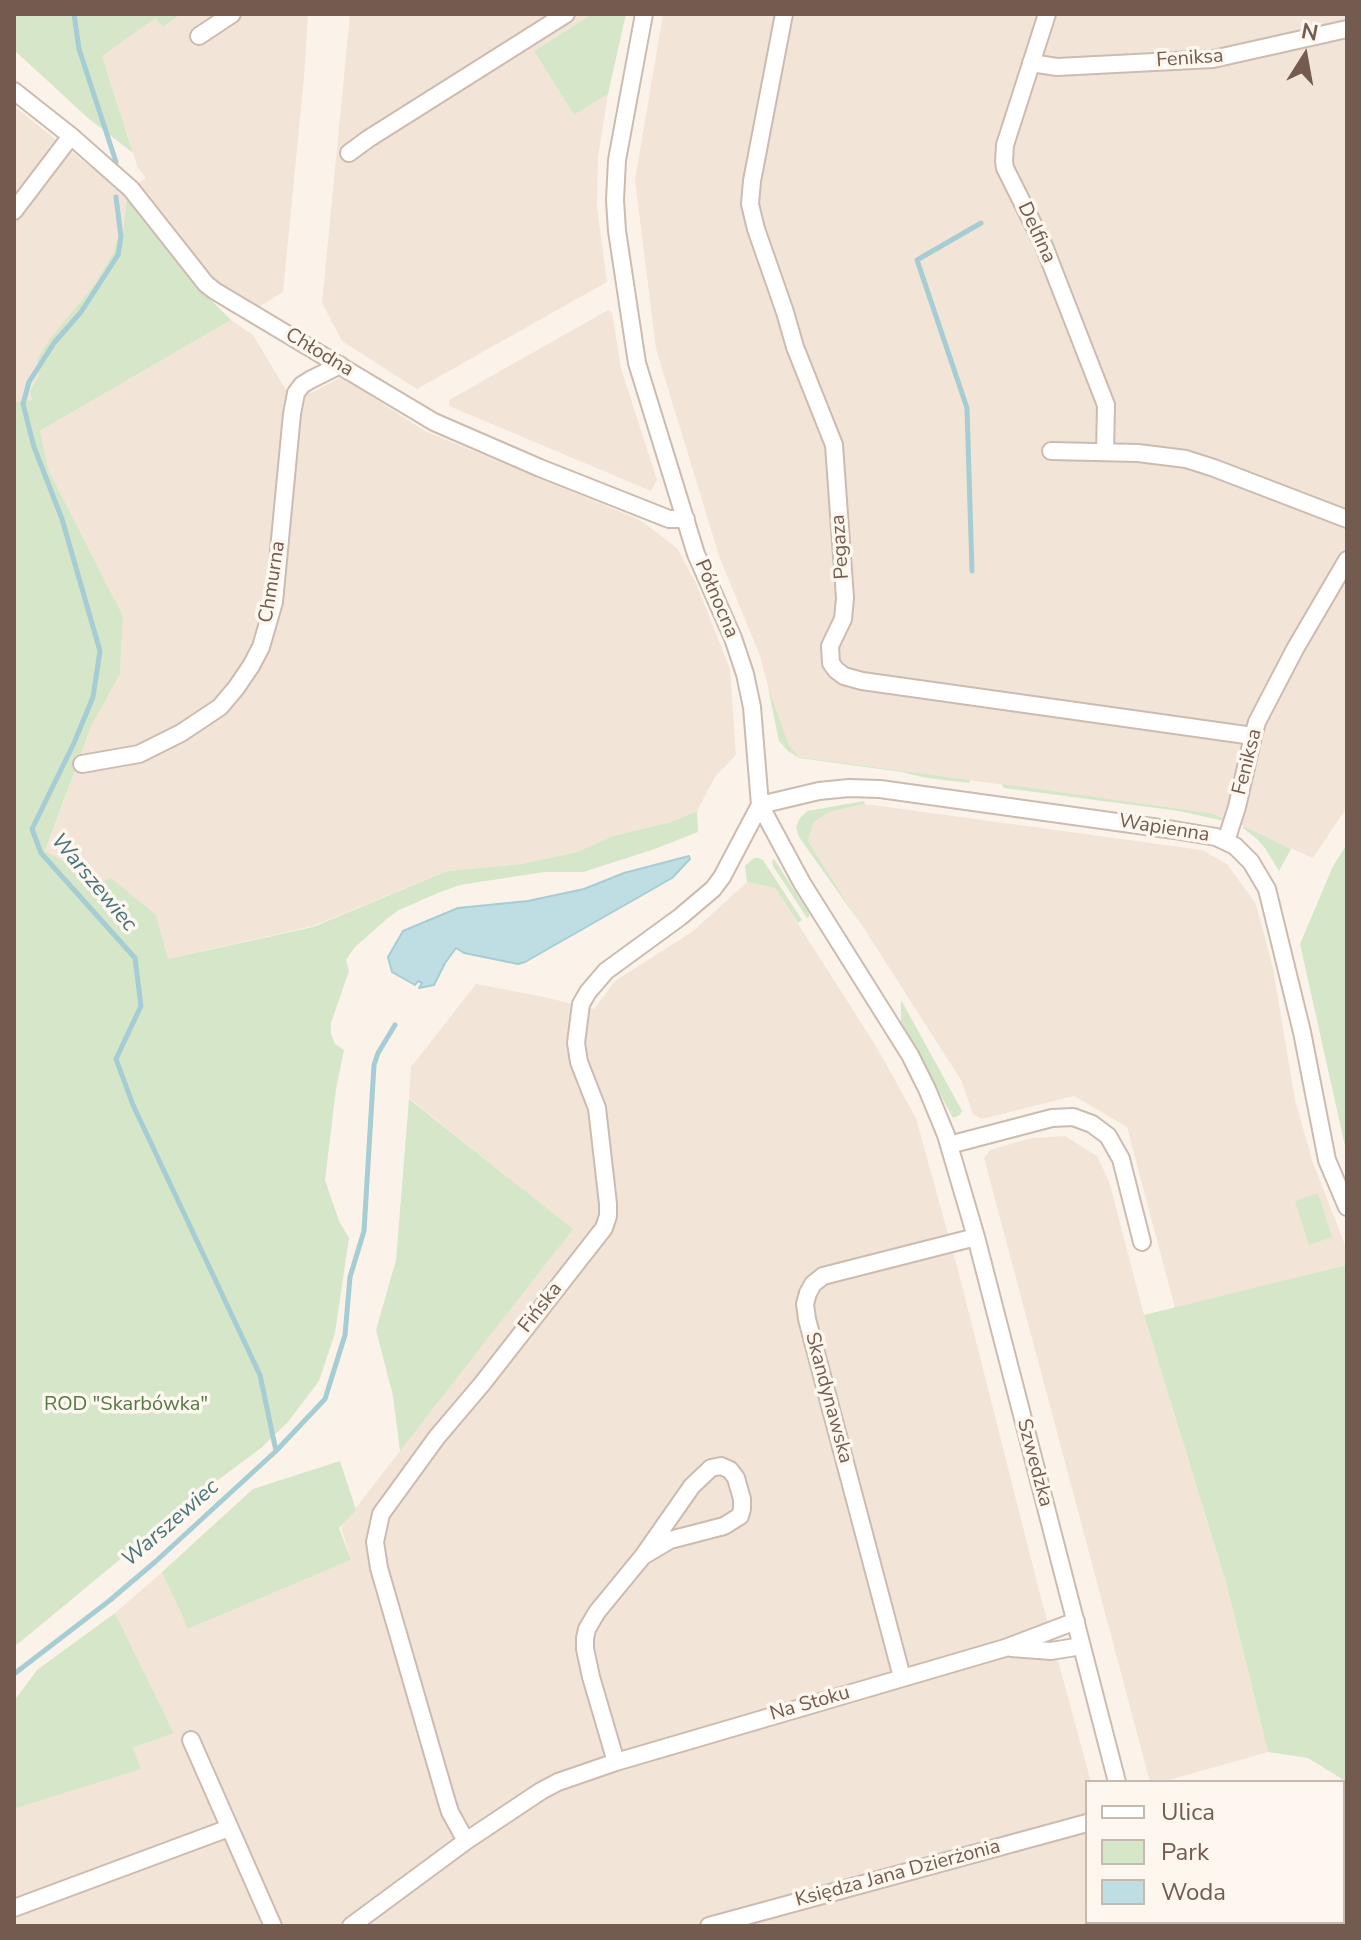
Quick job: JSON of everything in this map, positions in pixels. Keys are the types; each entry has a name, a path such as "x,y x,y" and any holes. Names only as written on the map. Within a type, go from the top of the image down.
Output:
{"street":[{"path":"199,36 232,14"},
{"path":"349,153 566,14"},
{"name":"Północna","path":"644,14 617,160 615,200 637,363 696,554 733,638 745,674 752,707 760,805 802,883 910,1055 949,1145"},
{"name":"Pegaza","path":"784,14 750,204 795,347 834,445 845,598 843,619 830,646 829,656 836,670 844,676 862,681 1253,736"},
{"name":"Delfina","path":"1047,14 1005,145 1004,161 1044,246 1106,405 1105,452"},
{"name":"Feniksa","path":"1031,63 1057,67 1213,59 1347,29"},
{"name":"Chłodna","path":"14,91 131,189 206,284 434,422 669,519 686,519"},
{"path":"14,211 71,136"},
{"name":"Chmurna","path":"82,764 139,754 181,733 220,707 251,666 261,647 274,602 296,393 302,385 340,365"},
{"path":"1051,451 1154,454 1186,459 1347,519"},
{"name":"Feniksa","path":"1226,841 1241,793 1257,722 1324,596 1347,560"},
{"name":"Wapienna","path":"760,805 819,791 880,789 1118,821 1216,837 1235,846 1251,862 1267,889 1302,1032 1327,1160 1347,1207"},
{"name":"Fińska","path":"466,1841 450,1812 379,1568 375,1542 381,1514 437,1437 604,1228 608,1204 597,1108 579,1062 576,1043 581,1004 606,971 713,889 760,805"},
{"path":"949,1145 1052,1118 1073,1117 1092,1124 1108,1136 1121,1159 1142,1242"},
{"name":"Szwedzka","path":"949,1145 976,1237 1116,1780"},
{"name":"Skandynawska","path":"902,1677 805,1304 813,1284 823,1276 976,1237"},
{"path":"616,1762 591,1677 585,1649 587,1629 692,1486 711,1468 721,1466 730,1470 736,1478 742,1499 740,1516 724,1526 670,1540 643,1556"},
{"name":"Na Stoku","path":"351,1926 466,1841 554,1784 616,1762 1005,1648 1076,1621"},
{"name":"Na Stoku","path":"1005,1648 1051,1651 1082,1646"},
{"path":"191,1740 273,1926"},
{"name":"Księdza Jana Dzierżonia","path":"709,1926 1085,1824"},
{"path":"14,1908 229,1828"}],"shaded area":[{"path":"92,14 308,14 283,292 259,307 210,278 139,183 146,178 138,168 102,56"},
{"path":"350,14 592,14 534,51 574,115 608,94 598,158 597,207 607,282 417,389 342,341 322,303"},
{"path":"663,14 1347,14 1347,807 1313,858 1210,813 799,757 789,745 771,698 760,656 719,556 656,349 635,180"},
{"path":"14,106 127,196 119,258 30,390 32,400 14,402"},
{"path":"608,310 612,312 621,368 657,480 651,491 449,406 449,400"},
{"path":"231,320 253,335 286,390 311,393 341,377 425,431 640,520 677,548 696,583 730,669 736,755 715,777 697,811 671,822 613,836 577,852 521,864 447,871 313,926 168,959 155,915 111,879 102,882 45,852 92,725 120,674 123,616 49,471 40,431"},
{"path":"865,804 1202,850 1227,864 1256,904 1273,968 1295,1100 1313,1163 1347,1250 1347,1265 1175,1308 1127,1127 1074,1096 982,1119 973,1114 961,1080 808,841 813,823 829,812"},
{"path":"747,882 775,888 876,1046 916,1118 1090,1780 1085,1780 1085,1924 1130,1926 14,1926 14,1809 140,1769 133,1748 174,1733 115,1613 162,1572 188,1629 351,1560 341,1527 572,1229 409,1098 411,1067 476,984 594,1009 615,981 692,932"},
{"path":"1065,1136 1097,1156 1109,1181 1144,1315 1225,1579 1268,1752 1169,1780 1149,1780 984,1158 990,1150 1032,1138"},
{"path":"1187,1924 1266,1926 1188,1926"}],"green space":[{"path":"14,14 181,14 163,27 155,18 102,56 133,153 88,118 14,50"},
{"path":"592,14 626,14 608,94 574,115 534,51"},
{"name":"ROD \"Skarbówka\"","path":"127,196 202,291 231,320 40,431 49,471 123,616 120,674 92,725 45,851 101,882 111,878 156,915 168,959 313,927 447,871 521,864 577,852 613,836 671,822 697,811 698,832 583,872 544,872 460,885 399,910 354,948 346,960 349,971 331,1023 335,1044 344,1050 325,1180 339,1221 349,1238 335,1333 319,1381 288,1422 261,1448 198,1495 14,1647 14,402 32,400 30,391 39,376 37,359 95,284 114,252 118,237 122,237"},
{"path":"768,688 789,745 799,757 970,780 969,783 799,758 779,741"},
{"path":"1002,784 1210,813 1226,819 1004,788"},
{"path":"864,801 865,804 829,812 813,823 808,841 860,923 799,837 796,827 807,811"},
{"path":"1243,826 1291,849 1279,871 1265,848"},
{"path":"1347,844 1347,1155 1300,944 1333,866"},
{"path":"754,858 763,860 802,920 798,923 775,888 747,882 745,866"},
{"path":"774,859 809,913 809,917 773,866"},
{"path":"901,1000 960,1107 960,1115 953,1118 901,1022"},
{"path":"409,1099 573,1229 400,1451 393,1396 376,1330 396,1260"},
{"path":"1318,1193 1332,1237 1309,1245 1295,1201"},
{"path":"1347,1265 1347,1782 1308,1758 1268,1752 1225,1579 1144,1315"},
{"path":"340,1461 356,1510 339,1528 351,1560 188,1629 162,1572 253,1489"},
{"path":"115,1613 174,1733 133,1748 141,1769 14,1809 14,1701 37,1670"},
{"path":"1347,1829 1347,1926 1266,1926 1345,1924"}],"water":[{"path":"689,856 690,859 672,878 525,962 518,964 464,953 456,948 434,985 419,988 422,983 418,981 415,985 392,972 388,957 403,931 458,908 528,901 584,889 624,873"}],"waterway":[{"name":"Warszewiec","path":"74,14 79,49 116,162"},
{"name":"Warszewiec","path":"14,1674 155,1562 276,1451 260,1375 133,1105 116,1059 141,1006 135,958 41,853 32,829 93,697 100,651 62,519 34,447 23,404 29,382 54,343 81,312 118,255 121,237 116,197"},
{"path":"972,571 967,408 917,260 981,223"},
{"path":"276,1451 325,1399 345,1335 350,1277 364,1231 374,1065 395,1025"}]}
